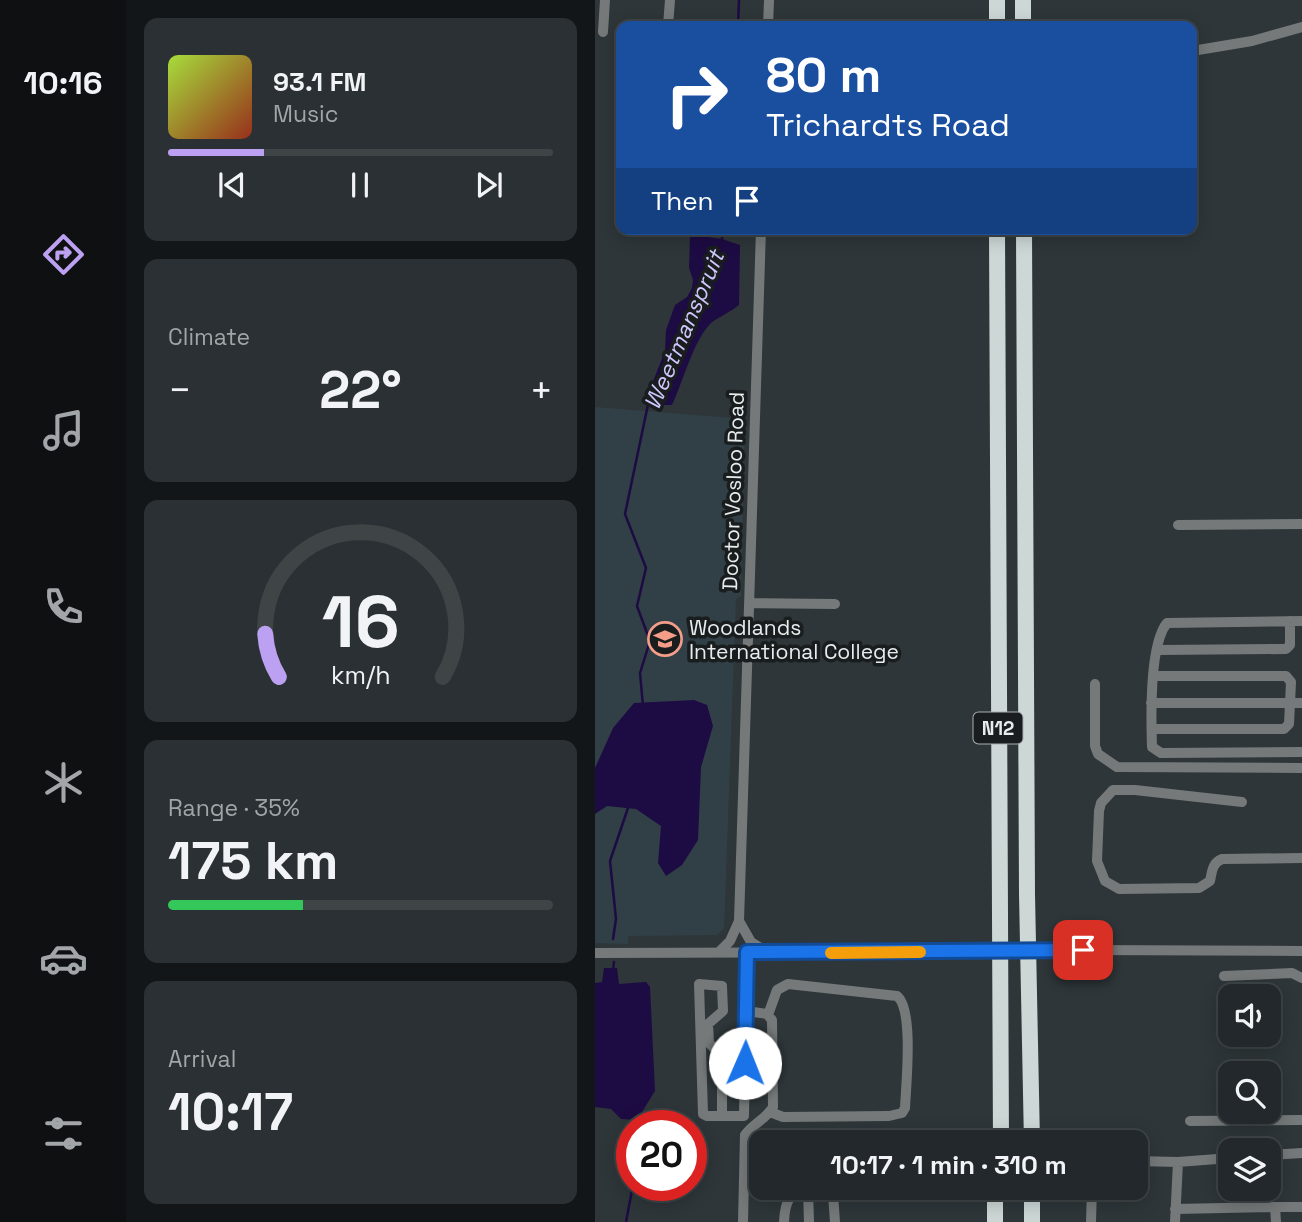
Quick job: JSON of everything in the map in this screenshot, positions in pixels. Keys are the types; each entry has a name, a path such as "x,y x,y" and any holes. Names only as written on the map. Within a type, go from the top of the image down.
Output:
{"highway":[{"path":"997,0 997,21"},
{"path":"1023,0 1023,21"},
{"name":"N12","path":"997,235 999,1130"},
{"name":"N12","path":"1024,235 1027,881 1032,1130"},
{"path":"995,1222 996,1200"},
{"path":"1001,1200 1002,1222"},
{"path":"1032,1200 1032,1222"}],"street":[{"path":"603,32 605,0"},
{"path":"669,21 670,0"},
{"path":"768,21 769,0"},
{"path":"1197,50 1252,41 1302,27"},
{"name":"Doctor Vosloo Road","path":"739,922 761,235"},
{"path":"1178,525 1302,524"},
{"path":"749,603 835,604"},
{"path":"1158,650 1286,649 1290,645 1296,621 1173,621 1163,626 1158,650 1153,676 1151,729 1152,747 1161,753 1302,752"},
{"path":"1151,729 1284,729 1289,724 1296,703 1291,682 1286,676 1153,676"},
{"path":"1095,684 1095,746 1098,754 1117,767 1302,768"},
{"path":"1151,703 1296,703"},
{"path":"1242,802 1113,790 1101,803 1099,811 1097,861 1100,872 1105,881 1119,889 1199,888 1210,881 1212,868 1222,859 1302,858"},
{"path":"719,952 735,934 739,922"},
{"path":"739,922 751,942 767,953"},
{"path":"595,953 1302,951"},
{"path":"703,1024 723,1011 722,986 699,984 703,1024 701,1109 706,1116 744,1116 747,952"},
{"path":"1224,976 1292,973 1302,978"},
{"path":"768,1015 777,990 788,984 897,996 903,1000 908,1016 905,1108 902,1113 889,1116 783,1117 770,1112"},
{"path":"743,1222 745,1135 751,1126 773,1107 772,1020 768,1015 746,1011"},
{"path":"703,1024 709,1042 722,1056 722,1116"},
{"path":"1190,1121 1302,1120"},
{"path":"1281,1154 1302,1153"},
{"path":"1148,1161 1218,1158"},
{"path":"1175,1222 1178,1162"},
{"path":"784,1222 788,1200"},
{"path":"808,1200 809,1222"},
{"path":"833,1200 835,1222"},
{"path":"1091,1200 1091,1222"},
{"path":"1175,1209 1302,1206"},
{"path":"1275,1207 1276,1222"}],"shaded area":[{"name":"Woodlands International College","path":"595,407 745,419 741,596 736,599 724,928 717,935 628,936 628,944 595,943"}],"water":[{"path":"694,235 740,245 739,305 711,323 694,351 672,405 660,405 654,403 650,389 665,351 666,330 675,305 687,297 692,288 693,280 689,268 690,237"},
{"path":"694,700 707,705 713,726 701,767 698,840 682,865 666,876 658,863 661,826 636,809 607,806 595,814 595,768 613,728 634,703"},
{"path":"604,968 617,968 619,984 646,982 650,987 655,1091 643,1110 616,1110 616,1114 611,1109 595,1107 595,983 602,982"}],"waterway":[{"name":"Weetmanspruit","path":"738,21 739,0"},
{"name":"Weetmanspruit","path":"722,235 722,240"},
{"name":"Weetmanspruit","path":"643,706 640,673 650,641 637,606 646,568 625,514 650,395"},
{"name":"Weetmanspruit","path":"613,939 616,919 610,861 629,805"},
{"path":"613,970 614,962"},
{"path":"626,1222 630,1201"}],"slow traffic":[{"path":"831,953 920,952"}],"place":[{"name":"Woodlands International College","path":"665,639"}],"route":[{"path":"745,1063 747,952 1083,950"}]}
